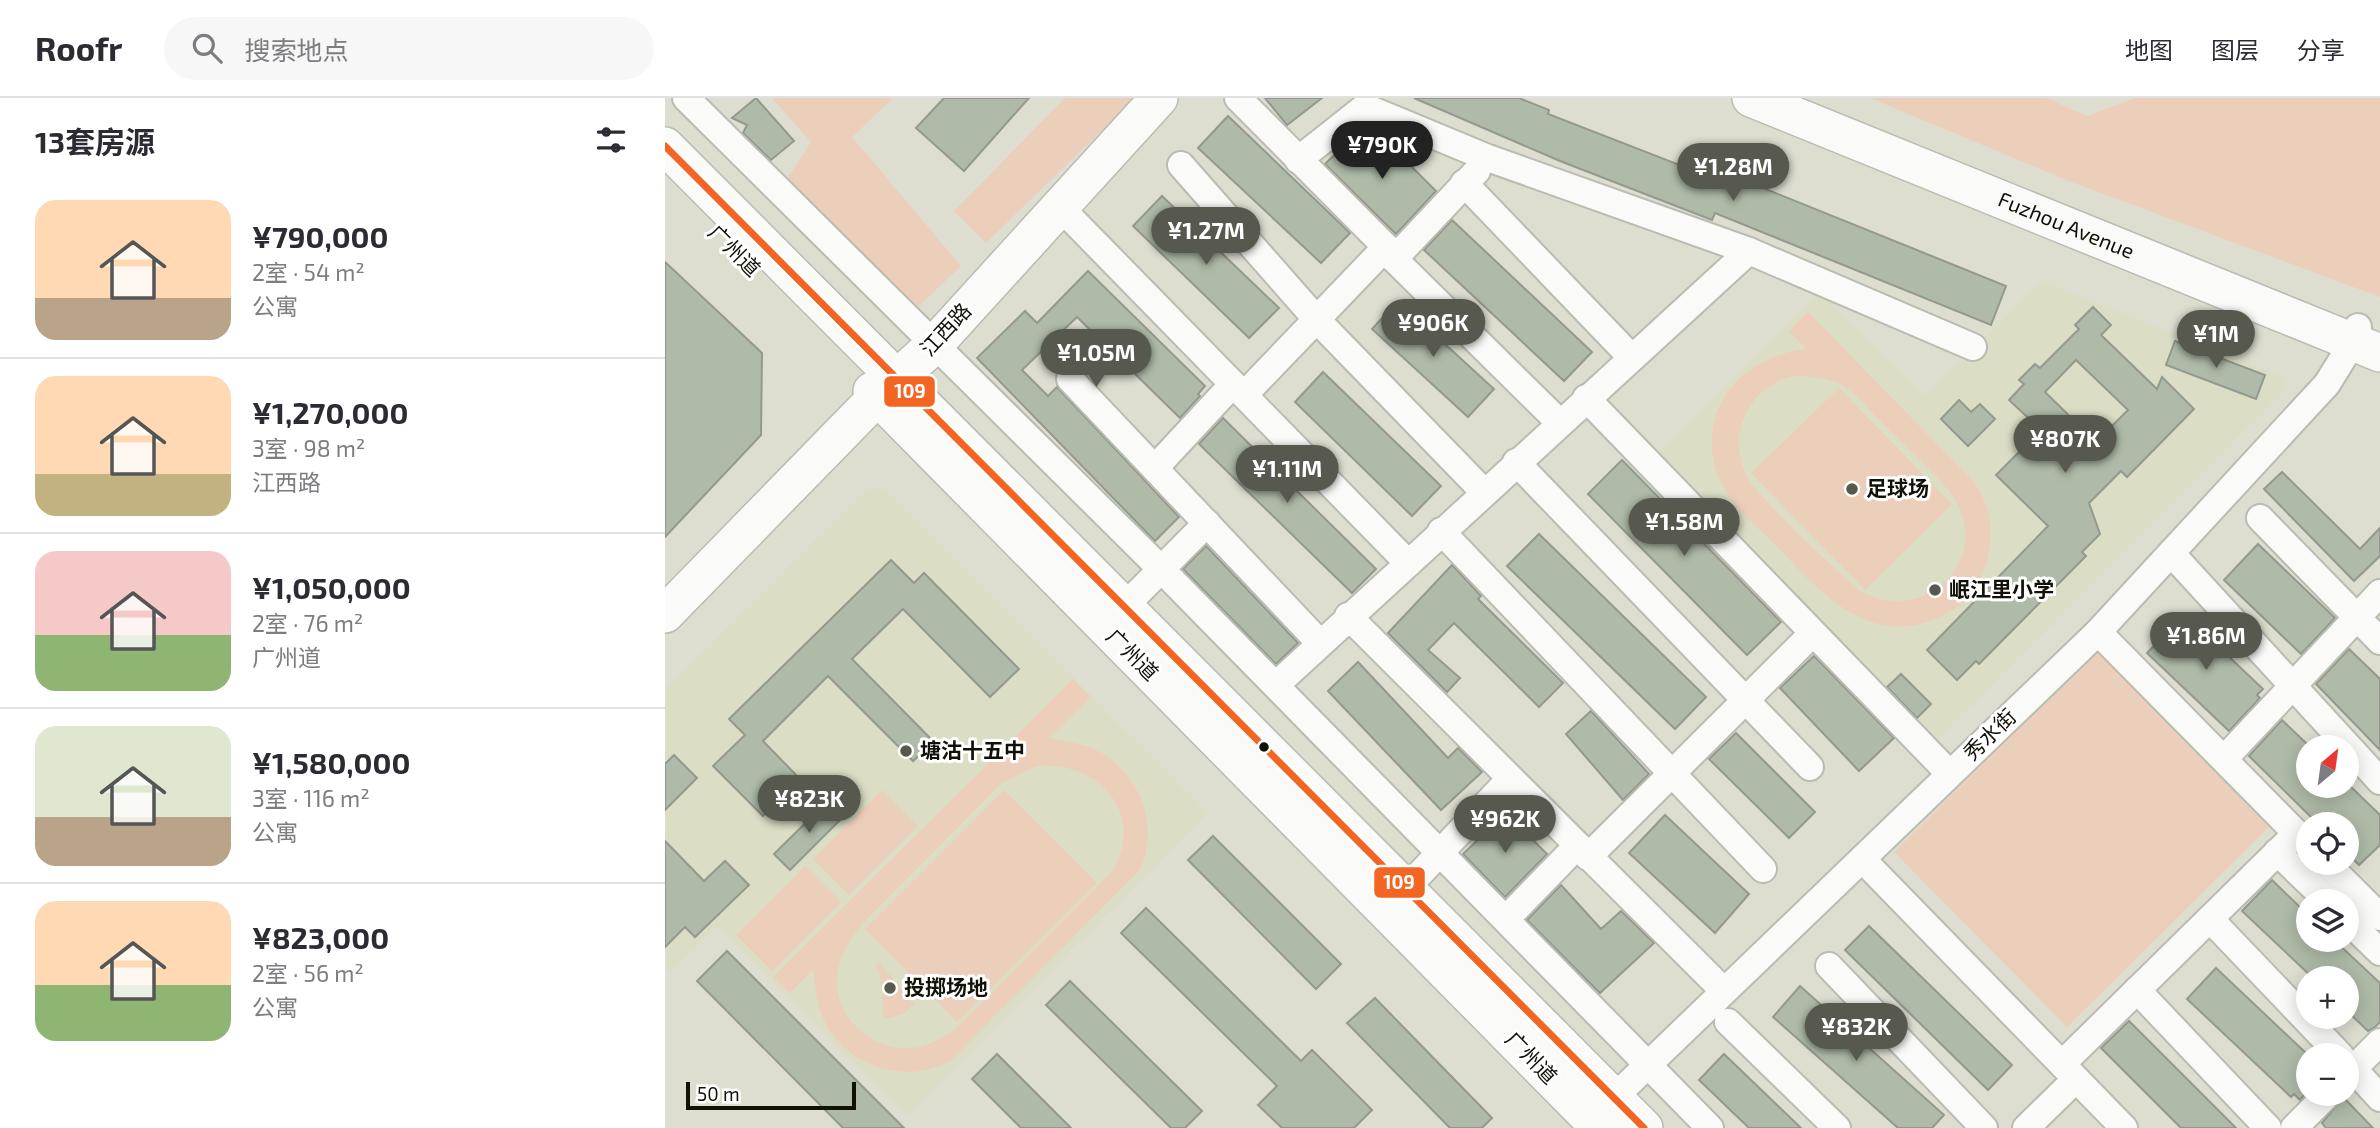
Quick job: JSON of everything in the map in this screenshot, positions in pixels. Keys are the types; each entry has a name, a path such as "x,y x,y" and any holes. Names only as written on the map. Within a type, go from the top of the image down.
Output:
{"street":[{"path":"686,98 1161,569 1710,1128"},
{"name":"江西路","path":"665,614 887,388 935,344 1160,98"},
{"path":"1238,98 1559,422"},
{"name":"Fuzhou Avenue","path":"1751,98 2368,338"},
{"name":"Fuzhou Avenue","path":"1792,98 2368,338"},
{"path":"1298,160 1364,107 1488,158 1749,251 1973,346"},
{"name":"广州道","path":"665,146 887,388"},
{"path":"1155,468 1238,389 1318,321 1488,158"},
{"path":"1181,165 1318,321 1484,492"},
{"name":"广州道","path":"665,180 887,388 1396,899 1601,1115 1644,1128"},
{"path":"1464,183 1631,357"},
{"path":"1059,206 1407,562"},
{"path":"1276,685 1347,616 1749,251"},
{"name":"秀水街","path":"1601,1115 1648,1064 2098,632 2368,338"},
{"path":"1070,379 1319,642"},
{"path":"1585,398 1949,773"},
{"path":"1516,462 1810,767"},
{"path":"2260,518 2380,641"},
{"path":"1114,617 1207,523"},
{"path":"1441,531 1763,869"},
{"path":"2171,553 2380,781"},
{"path":"2224,759 2380,593"},
{"path":"1347,616 1724,991"},
{"path":"2098,632 2296,832"},
{"path":"1506,919 1672,772 1812,634"},
{"path":"1396,899 1510,779"},
{"path":"2026,1128 2069,1071 2137,990 2277,852 2296,842"},
{"path":"2277,852 2316,889"},
{"path":"1862,859 2124,1128"},
{"path":"2338,875 2379,914"},
{"path":"2210,919 2326,1043"},
{"path":"2359,932 2380,952"},
{"path":"1829,966 1984,1128"},
{"path":"2137,990 2268,1128"},
{"path":"1728,1022 1837,1128"},
{"path":"2359,1057 2380,1042"},
{"path":"2359,1077 2380,1098"},
{"path":"2294,1128 2316,1106"}],"shaded area":[{"path":"772,98 893,98 852,137 961,266 915,310 785,182 811,142"},
{"path":"1065,98 1135,98 986,243 954,211"},
{"path":"1870,98 2046,98 2087,116 2135,98 2380,98 2380,297 2066,180"},
{"name":"岷江里小学","path":"2042,281 2283,377 2287,388 1934,743 1652,458 1819,292 1926,396"},
{"path":"1808,312 1974,482 1981,493 1991,531 1988,557 1974,589 1964,601 1945,615 1906,626 1883,625 1862,619 1824,594 1749,520 1726,492 1716,471 1712,447 1713,426 1720,406 1731,388 1763,362 1806,349 1789,331","holes":["1795,376 1828,380 1851,391 1953,496 1962,515 1965,536 1962,556 1953,573 1940,586 1923,596 1904,600 1884,600 1864,593 1804,539 1749,480 1739,447 1745,416 1764,390"]},
{"name":"足球场","path":"1839,388 1952,504 1865,590 1751,473"},
{"name":"塘沽十五中","path":"877,487 887,491 1208,813 907,1116 717,927 670,972 665,966 665,690 866,490"},
{"path":"2098,651 2271,825 2067,1027 1894,852"},
{"path":"1073,679 1091,697 1049,738 1096,750 1111,759 1135,786 1147,819 1148,837 1139,871 950,1061 914,1072 878,1067 861,1059 845,1048 823,1018 813,970 790,993 773,977","holes":["1037,766 1059,767 1079,772 1096,781 1110,793 1119,809 1123,827 1122,847 1114,869 957,1028 929,1044 904,1048 875,1041 862,1032 843,1009 837,980 842,956 859,928 1002,783"]},
{"path":"882,790 918,826 849,895 813,859"},
{"path":"1004,790 1097,883 957,1022 865,929"},
{"path":"805,866 841,902 772,971 736,935"},
{"name":"投掷场地","path":"879,963 915,1004 903,1014 884,1019 880,973 875,968"}],"building":[{"path":"756,98 794,141 771,160 743,133 747,125 732,118"},
{"path":"944,98 1029,98 964,171 916,128"},
{"path":"1265,98 1322,98 1287,125"},
{"path":"1414,98 1519,98 1549,110 1548,114 1723,182 1726,173 2006,286 1991,325 1715,213 1712,220 1560,161"},
{"path":"1228,116 1350,233 1321,263 1198,148"},
{"path":"1354,136 1372,153 1385,140 1436,191 1396,234 1325,164"},
{"path":"1162,196 1279,308 1249,338 1133,226"},
{"path":"1452,220 1592,352 1564,381 1424,250"},
{"path":"665,262 762,353 761,435 665,537"},
{"path":"1088,271 1205,386 1198,394 1200,396 1180,418 1077,317 1022,370 1048,396 1057,387 1179,517 1155,541 977,358 1025,311 1037,323"},
{"path":"1398,301 1494,389 1468,417 1372,329"},
{"path":"2093,307 2111,325 2101,335 2157,389 2162,377 2194,409 2127,477 2121,471 2089,503 2100,534 2082,552 2086,556 1979,664 1976,661 1957,680 1927,650 2048,526 1996,475 2041,430 2009,400 2024,384 2019,380 2035,364 2040,368 2079,329 2075,325","holes":["2076,360 2128,410 2096,442 2045,392"]},
{"path":"2175,341 2265,375 2256,399 2166,365"},
{"path":"1323,372 1441,486 1412,516 1295,402"},
{"path":"1959,400 1971,412 1980,404 1995,419 1968,446 1941,419"},
{"path":"1223,418 1376,569 1352,593 1199,444"},
{"path":"1622,460 1781,622 1747,655 1588,494"},
{"path":"2282,472 2360,549 2380,528 2380,556 2354,581 2264,489"},
{"path":"1539,534 1706,697 1675,729 1507,566"},
{"path":"2258,544 2335,618 2301,654 2224,580"},
{"path":"1206,546 1298,643 1276,664 1183,569"},
{"path":"891,560 914,583 924,573 1019,669 990,697 903,609 852,659 934,742 913,761 828,676 763,741 800,779 763,816 713,766 745,735 729,719"},
{"path":"1452,565 1481,596 1478,599 1563,683 1539,707 1454,623 1428,650 1460,678 1447,692 1388,633"},
{"path":"2184,614 2263,689 2257,695 2260,698 2229,731 2147,653"},
{"path":"2349,649 2380,679 2380,750 2316,684"},
{"path":"1814,656 1894,738 1859,771 1780,688"},
{"path":"1358,662 1448,758 1458,748 1482,772 1441,810 1328,691"},
{"path":"1901,674 1931,704 1917,718 1887,687"},
{"path":"1591,711 1649,774 1623,800 1566,734"},
{"path":"2282,720 2298,735 2296,798 2359,798 2359,795 2380,815 2380,845 2359,865 2359,812 2306,812 2249,756"},
{"path":"1736,733 1815,812 1789,838 1709,759"},
{"path":"674,755 697,778 665,810 665,764"},
{"path":"829,800 845,815 790,870 774,854"},
{"path":"1506,813 1547,854 1505,897 1463,854"},
{"path":"1665,815 1749,894 1715,933 1629,853"},
{"path":"1213,836 1341,964 1316,989 1188,860"},
{"path":"665,841 704,881 725,861 749,885 695,937 685,927 665,947"},
{"path":"2272,880 2296,903 2296,952 2347,952 2380,983 2380,1022 2368,1031 2359,1022 2359,966 2300,966 2242,911"},
{"path":"1561,885 1601,929 1621,911 1654,943 1600,993 1527,920"},
{"path":"1146,908 1301,1061 1312,1050 1372,1110 1354,1128 1282,1128 1258,1105 1277,1086 1121,933"},
{"path":"1869,926 2012,1065 1988,1090 1845,950"},
{"path":"727,951 904,1128 843,1128 697,981"},
{"path":"2216,968 2296,1044 2296,1096 2294,1094 2291,1097 2187,999"},
{"path":"1070,981 1202,1111 1185,1128 1171,1128 1046,1005"},
{"path":"1800,986 1944,1115 1932,1128 1898,1128 1773,1017"},
{"path":"1375,998 1492,1118 1482,1128 1450,1128 1347,1023"},
{"path":"2129,1021 2236,1128 2181,1128 2101,1048"},
{"path":"997,1054 1071,1128 1021,1128 972,1079"},
{"path":"1724,1054 1801,1128 1749,1128 1699,1080"},
{"path":"2336,1106 2352,1106 2373,1128 2326,1128 2322,1123"}],"transit line":[{"name":"109","path":"665,146 1644,1128"}],"place":[{"name":"足球场","path":"1852,489"},
{"name":"岷江里小学","path":"1935,590"},
{"name":"塘沽十五中","path":"906,751"},
{"name":"投掷场地","path":"890,988"}]}
